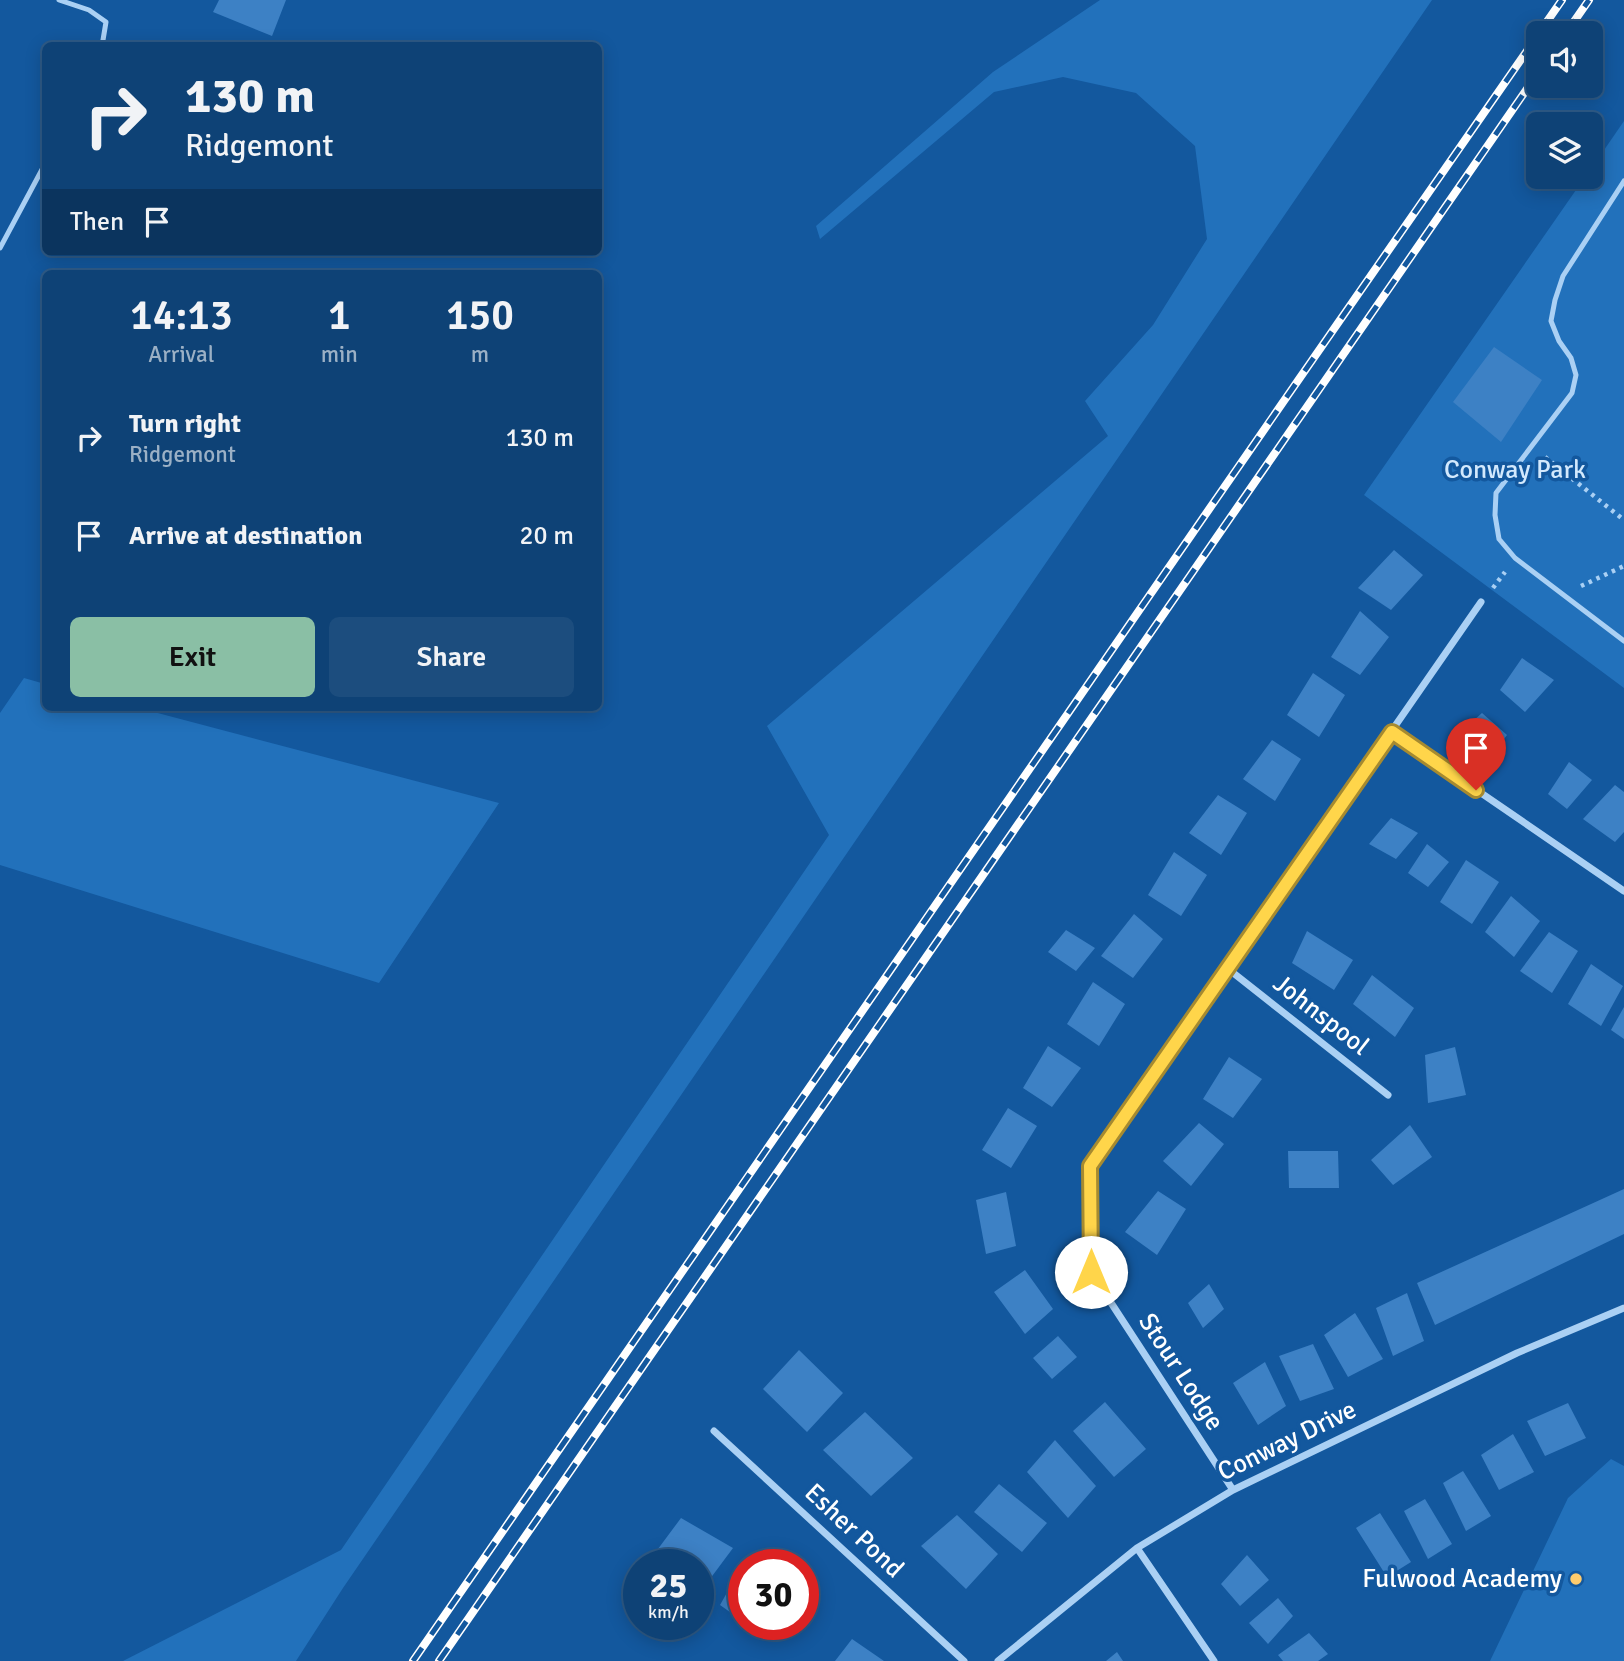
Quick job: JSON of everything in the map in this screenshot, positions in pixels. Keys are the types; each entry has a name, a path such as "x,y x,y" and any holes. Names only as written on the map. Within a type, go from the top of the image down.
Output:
{"street":[{"name":"Stour Lodge","path":"1233,1490 1091,1272 1090,1166 1481,602"},
{"path":"1392,732 1624,891"},
{"name":"Johnspool","path":"1227,968 1388,1095"},
{"name":"Conway Drive","path":"998,1661 1137,1548 1233,1490 1517,1353 1624,1308"},
{"name":"Esher Pond","path":"715,1431 964,1661"},
{"path":"1137,1548 1214,1661"}],"lane":[{"path":"59,0 89,10 106,22 103,42"},
{"path":"0,248 42,169"},
{"path":"1624,181 1563,276 1555,300 1551,321 1559,341 1571,358 1576,375 1572,393 1496,493 1495,515 1499,538 1515,558 1624,641"}],"path":[{"path":"1532,446 1624,520"},
{"path":"1481,602 1515,558"},
{"path":"1563,595 1624,566"}],"green space":[{"path":"1100,0 1432,0 343,1588 296,1661 123,1661 341,1550 829,835 767,726 1108,436 1085,401 1153,325 1207,239 1195,146 1136,93 1063,77 994,92 820,239 816,226 993,72"},
{"name":"Conway Park","path":"1624,121 1624,688 1364,495 1577,189 1603,189 1603,152"},
{"path":"24,678 42,683 42,711 150,711 499,803 379,983 0,865 0,713"},
{"name":"Fulwood Academy","path":"1611,1459 1624,1466 1624,1661 1490,1661 1568,1498"}],"building":[{"path":"219,0 286,0 272,36 213,12"},
{"path":"1494,347 1542,380 1501,442 1453,402"},
{"path":"1394,550 1423,575 1391,610 1358,588"},
{"path":"1360,611 1389,637 1360,675 1331,657"},
{"path":"1522,658 1554,680 1525,712 1500,690"},
{"path":"1313,673 1345,695 1319,737 1287,715"},
{"path":"1482,713 1507,735 1493,754 1464,729"},
{"path":"1272,740 1301,759 1275,801 1243,779"},
{"path":"1569,762 1592,780 1567,809 1548,794"},
{"path":"1615,785 1624,792 1624,832 1615,842 1583,819"},
{"path":"1218,795 1247,813 1221,855 1189,833"},
{"path":"1391,818 1418,833 1396,859 1369,844"},
{"path":"1427,844 1449,862 1428,887 1408,873"},
{"path":"1174,852 1207,875 1181,916 1148,895"},
{"path":"1466,860 1499,882 1472,924 1440,902"},
{"path":"1511,896 1540,921 1514,957 1485,932"},
{"path":"1134,914 1163,939 1133,978 1101,956"},
{"path":"1066,930 1095,948 1076,971 1048,952"},
{"path":"1307,931 1353,960 1334,990 1292,963"},
{"path":"1549,932 1578,951 1552,993 1520,971"},
{"path":"1591,964 1623,986 1601,1026 1568,1004"},
{"path":"1372,975 1414,1008 1395,1037 1353,1004"},
{"path":"1093,982 1125,1004 1099,1046 1067,1024"},
{"path":"1624,1007 1624,1039 1611,1030"},
{"path":"1048,1046 1081,1068 1052,1107 1023,1088"},
{"path":"1455,1047 1466,1095 1428,1103 1425,1055"},
{"path":"1229,1057 1262,1079 1233,1118 1203,1099"},
{"path":"1008,1108 1037,1126 1011,1168 982,1150"},
{"path":"1199,1123 1224,1144 1191,1186 1163,1161"},
{"path":"1410,1125 1432,1157 1393,1185 1371,1160"},
{"path":"1288,1151 1338,1151 1339,1188 1289,1188"},
{"path":"1624,1189 1624,1234 1435,1325 1417,1283"},
{"path":"1158,1191 1186,1209 1157,1255 1125,1232"},
{"path":"1006,1192 1016,1246 986,1254 976,1200"},
{"path":"1025,1270 1053,1309 1025,1334 994,1292"},
{"path":"1209,1284 1224,1309 1203,1328 1188,1303"},
{"path":"1407,1293 1424,1341 1393,1356 1376,1308"},
{"path":"1355,1313 1383,1359 1348,1377 1324,1335"},
{"path":"1058,1336 1077,1357 1052,1379 1033,1358"},
{"path":"1313,1344 1334,1389 1300,1401 1279,1356"},
{"path":"799,1350 843,1393 807,1432 763,1389"},
{"path":"1265,1362 1286,1406 1258,1425 1233,1383"},
{"path":"1105,1402 1146,1449 1114,1477 1073,1431"},
{"path":"1568,1403 1586,1438 1545,1456 1527,1421"},
{"path":"865,1412 913,1458 871,1496 823,1450"},
{"path":"1513,1434 1534,1472 1499,1490 1481,1455"},
{"path":"1055,1440 1096,1486 1068,1518 1027,1472"},
{"path":"1463,1471 1491,1516 1466,1531 1443,1483"},
{"path":"999,1484 1047,1523 1022,1552 974,1512"},
{"path":"1425,1499 1452,1544 1428,1559 1404,1511"},
{"path":"1380,1513 1411,1562 1387,1577 1356,1528"},
{"path":"957,1515 998,1554 966,1589 921,1546"},
{"path":"681,1518 733,1548 728,1549 728,1555 714,1574 714,1549 658,1549"},
{"path":"1247,1555 1269,1580 1240,1606 1221,1584"},
{"path":"728,1591 728,1611 720,1605"},
{"path":"1278,1598 1293,1616 1268,1644 1249,1623"},
{"path":"1309,1633 1328,1654 1318,1661 1283,1661 1278,1655"},
{"path":"852,1639 884,1661 835,1661"},
{"path":"1117,1652 1123,1661 1106,1661"}],"railway":[{"path":"1547,21 1562,0"},
{"path":"1574,21 1589,0"},
{"path":"413,1661 1526,52"},
{"path":"439,1661 1526,90"}],"place":[{"name":"Fulwood Academy","path":"1576,1579"}],"route":[{"path":"1091,1272 1090,1166 1392,732 1476,790"}]}
